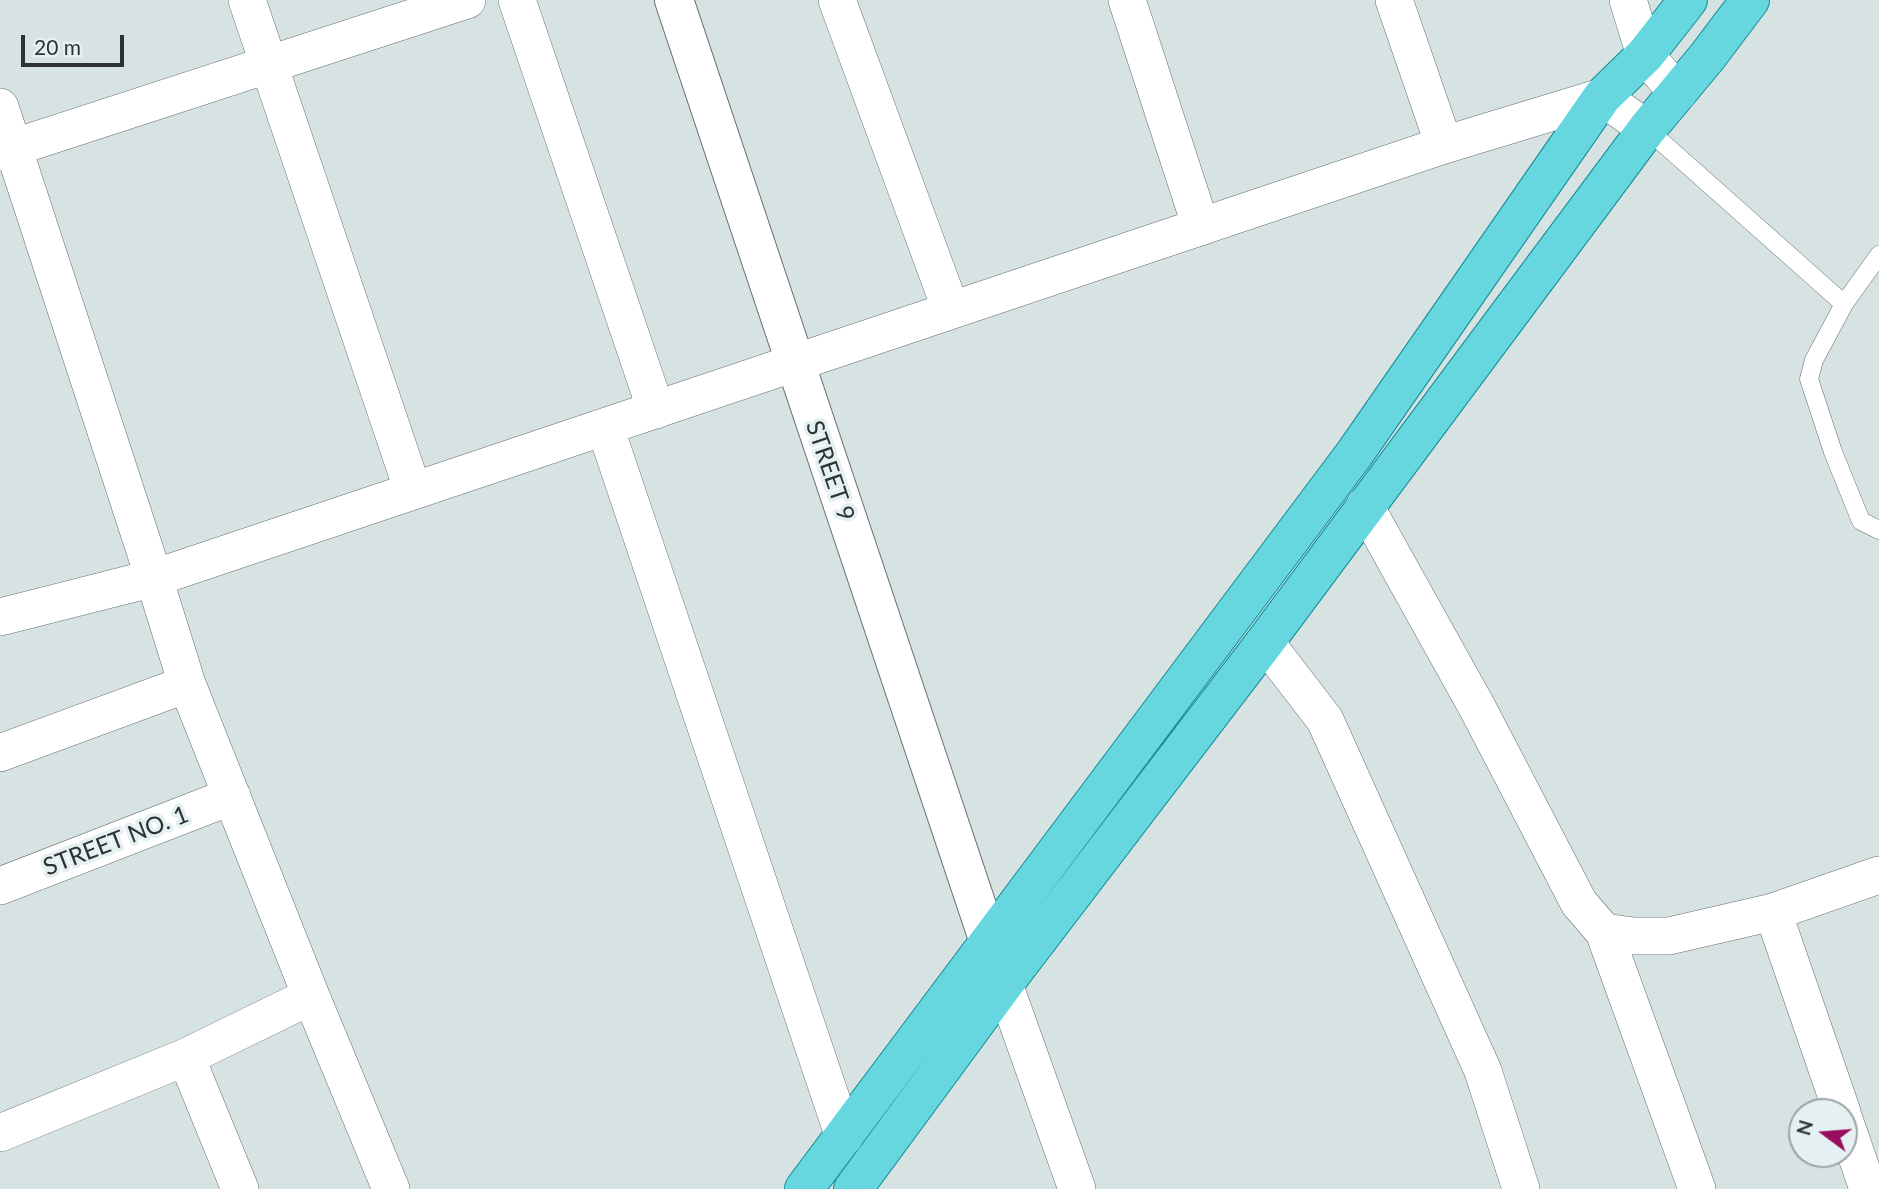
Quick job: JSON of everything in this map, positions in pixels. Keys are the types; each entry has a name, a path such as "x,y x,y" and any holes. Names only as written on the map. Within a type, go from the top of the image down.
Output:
{"main road":[{"path":"804,1189 1355,453 1602,97 1645,55 1688,0"},
{"path":"853,1189 1004,984 1265,642 1647,130 1750,0"}],"street":[{"path":"247,0 413,491"},
{"path":"7,150 467,0"},
{"path":"517,0 656,410"},
{"name":"STREET 9","path":"674,0 989,942"},
{"path":"837,0 951,310"},
{"path":"1127,0 1201,227"},
{"path":"1394,0 1444,145"},
{"path":"1628,0 1645,55 1678,93"},
{"path":"0,617 154,578 1444,145 1602,97 1647,130"},
{"path":"0,107 7,150 154,578 187,684 391,1189"},
{"path":"605,427 844,1137"},
{"path":"1365,506 1478,709 1579,903 1604,932 1698,1189"},
{"path":"1265,642 1325,720 1483,1071 1521,1189"},
{"path":"0,752 187,684"},
{"name":"STREET NO. 1","path":"0,886 232,796"},
{"path":"1604,932 1634,936 1668,936 1773,912 1879,875"},
{"path":"1773,912 1837,1098"},
{"path":"989,942 1077,1189"},
{"path":"0,1133 186,1057 311,996"},
{"path":"186,1057 240,1189"},
{"path":"1858,1160 1868,1189"}],"lane":[{"path":"1647,130 1844,304"},
{"path":"1879,255 1844,304 1814,360 1809,379 1833,452 1861,521 1879,530"}]}
